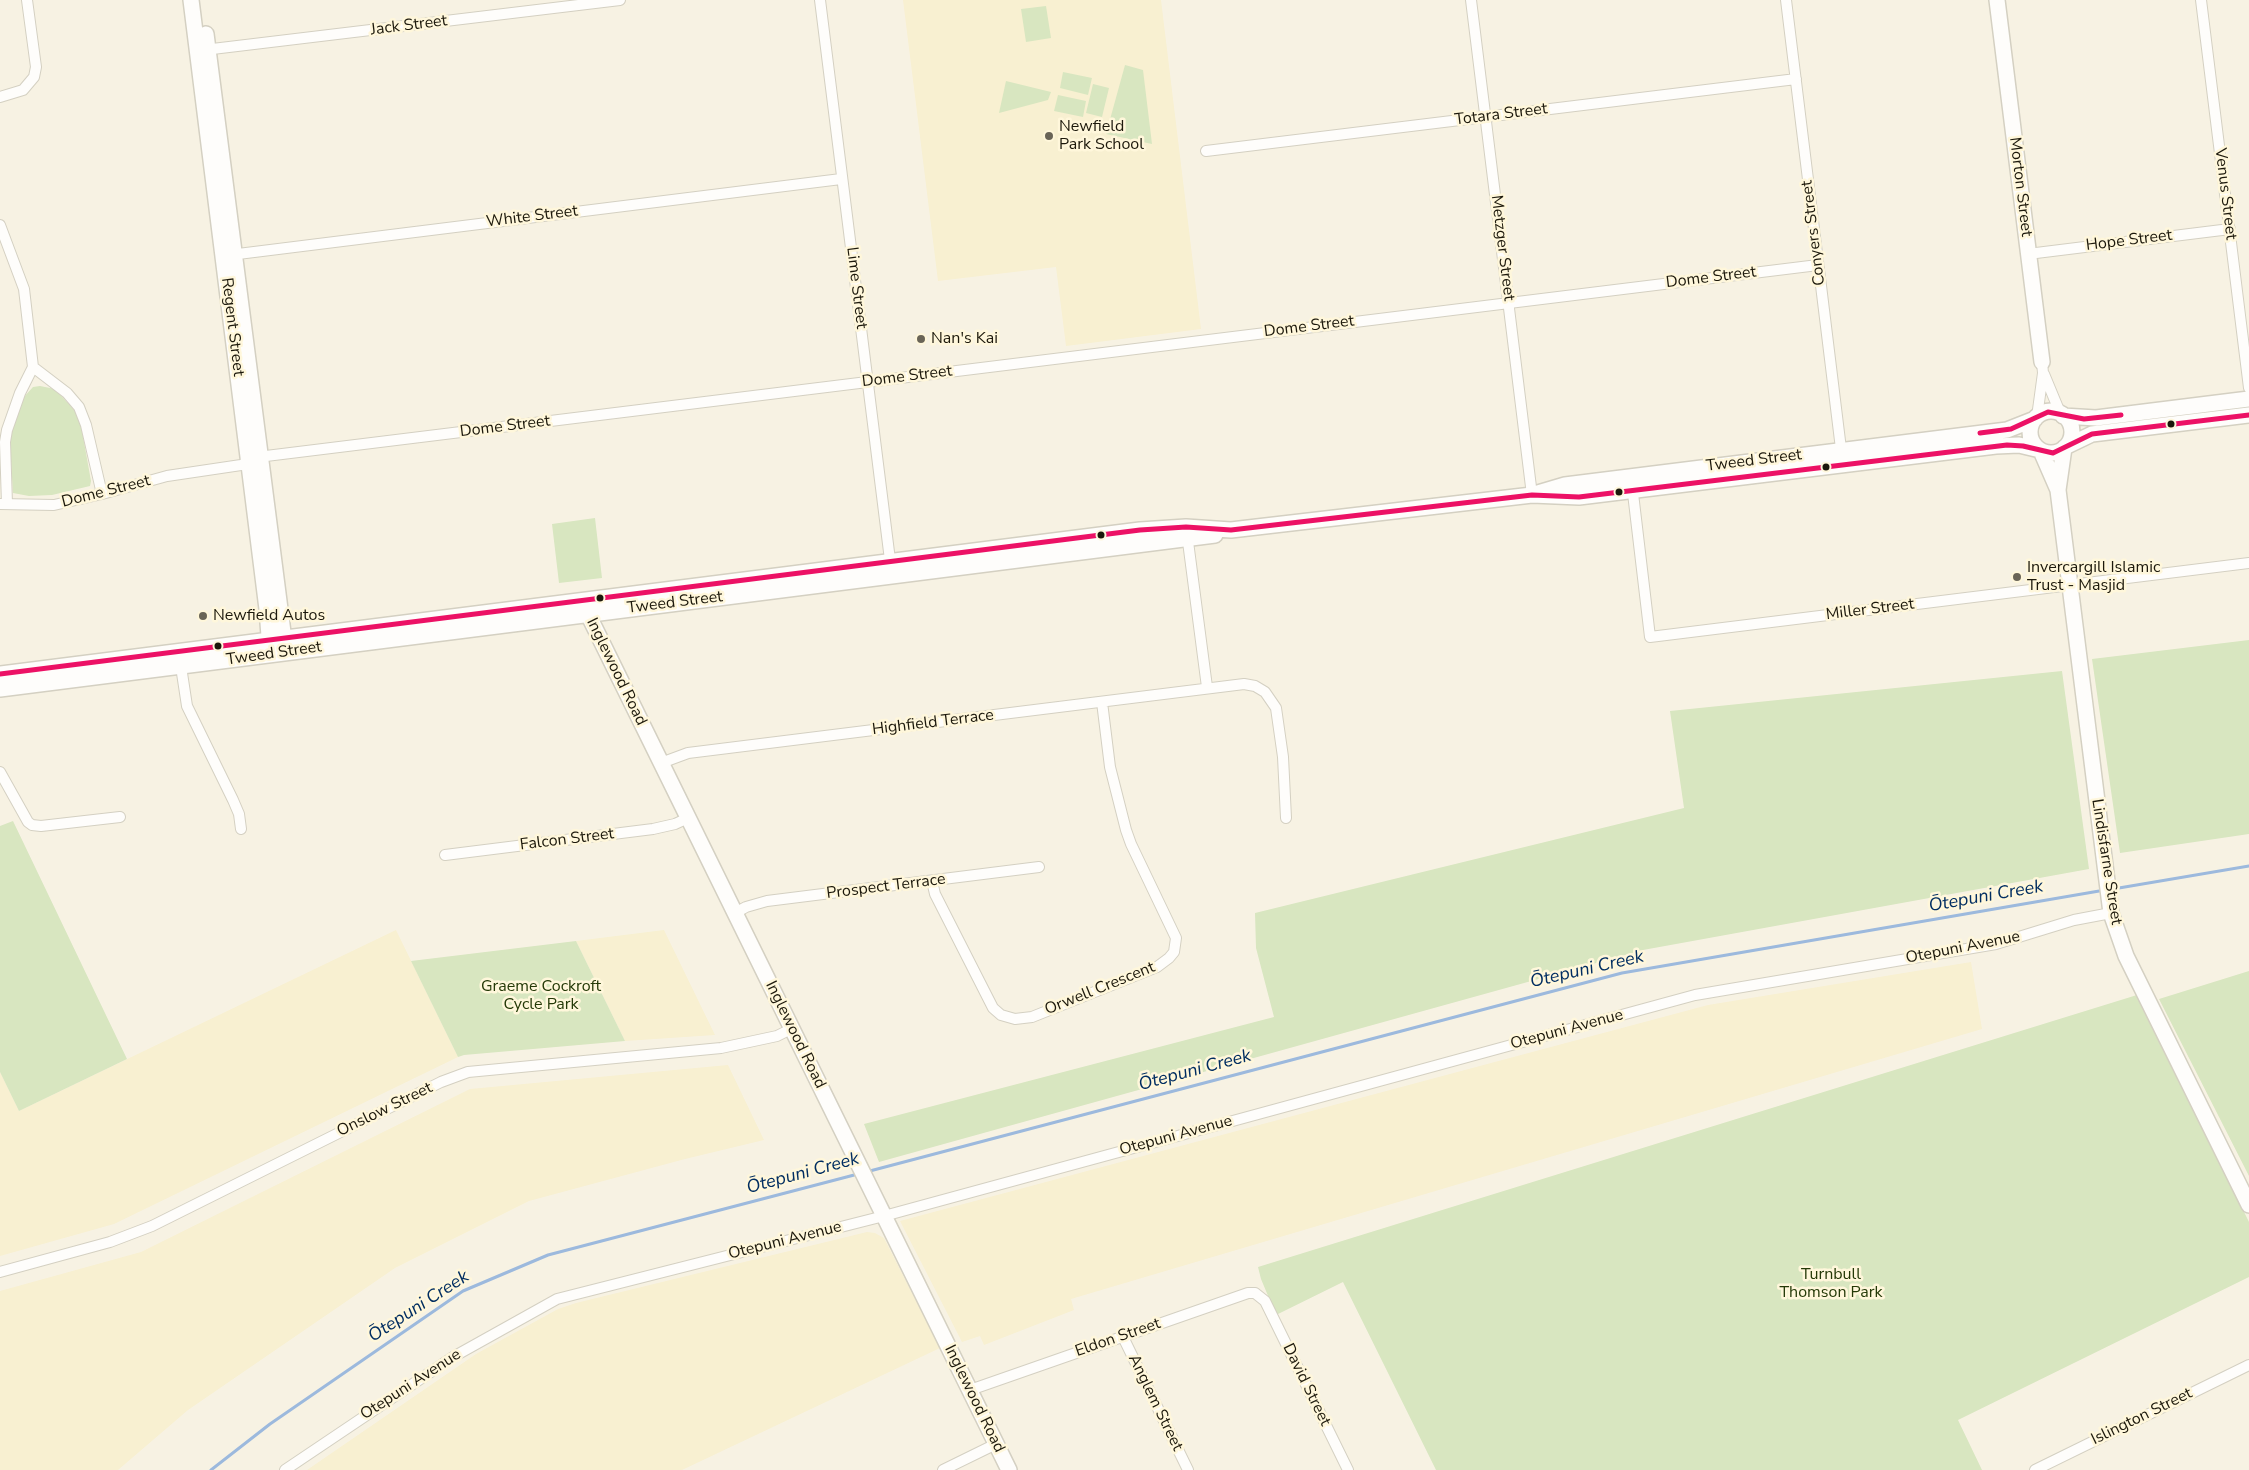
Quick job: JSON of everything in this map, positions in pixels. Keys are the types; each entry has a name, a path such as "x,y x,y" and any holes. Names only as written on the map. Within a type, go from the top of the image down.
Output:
{"main road":[{"name":"Regent Street","path":"191,0 203,50"},
{"name":"Regent Street","path":"202,0 203,50 277,646"},
{"name":"Morton Street","path":"1997,0 2043,368"},
{"path":"2249,400 2096,418 2048,412 2036,418 2031,426 2030,434 2034,445 2041,450 2053,453 2092,434 2249,415"},
{"path":"2062,415 2069,423 2071,431 2070,440 2064,448"},
{"name":"Tweed Street","path":"1842,458 2007,430 2036,418"},
{"name":"Tweed Street","path":"0,674 178,651 277,646 891,569 1140,530 1187,533 1208,537 1231,530 1532,496 1565,485 1632,484 1842,458 2007,445 2041,450"},
{"name":"Lindisfarne Street","path":"2064,448 2058,490 2111,913 2126,956 2249,1205"},
{"name":"Lindisfarne Street","path":"2041,450 2058,490"},
{"name":"Inglewood Road","path":"584,607 1009,1470"},
{"name":"Tweed Street","path":"0,689 181,668 277,646"}],"street":[{"path":"0,97 23,90 34,77 36,67 27,0"},
{"name":"Jack Street","path":"203,50 620,0"},
{"name":"Lime Street","path":"820,0 891,569"},
{"name":"Metzger Street","path":"1471,0 1532,496"},
{"name":"Conyers Street","path":"1786,0 1842,458"},
{"name":"Venus Street","path":"2201,0 2249,388"},
{"name":"Totara Street","path":"1206,151 1796,79"},
{"name":"White Street","path":"228,255 841,179"},
{"path":"0,225 24,289 33,367 20,393 7,430 5,442 4,504"},
{"name":"Hope Street","path":"2028,254 2230,229"},
{"name":"Dome Street","path":"4,504 54,505 167,476 254,460 1818,264"},
{"path":"33,367 67,393 79,407 86,425 102,494"},
{"name":"Morton Street","path":"2043,368 2062,415"},
{"name":"Morton Street","path":"2036,418 2043,368"},
{"name":"Miller Street","path":"1632,484 1650,637 2249,563"},
{"path":"1187,533 1207,687"},
{"path":"178,651 187,706 239,814 241,829"},
{"name":"Highfield Terrace","path":"661,763 688,753 1102,702 1207,687 1244,684 1255,686 1272,699 1279,722 1286,818"},
{"name":"Orwell Crescent","path":"932,882 935,894 993,1008 1002,1016 1015,1019 1032,1017 1157,967 1169,958 1174,952 1176,938 1126,830 1110,768 1102,702"},
{"path":"0,772 28,822 32,825 41,826 120,817"},
{"name":"Falcon Street","path":"445,855 653,829 675,824 688,818"},
{"name":"Prospect Terrace","path":"735,913 752,905 767,901 932,882 1040,867"},
{"name":"Otepuni Avenue","path":"285,1470 453,1357 557,1299 884,1216 1695,995 1996,944 2074,920 2111,913"},
{"name":"Onslow Street","path":"0,1272 110,1242 152,1226 441,1082 468,1072 721,1048 777,1036 791,1029"},
{"name":"Eldon Street","path":"970,1390 1248,1293 1255,1293 1265,1301"},
{"name":"David Street","path":"1265,1301 1348,1470"},
{"name":"Anglem Street","path":"1122,1337 1188,1470"},
{"name":"Islington Street","path":"2035,1470 2249,1365"},
{"path":"943,1470 996,1444"}],"shaded area":[{"name":"Newfield Park School","path":"903,0 1161,0 1201,329 1066,346 1056,267 938,281"},
{"path":"396,930 458,1057 114,1224 0,1256 0,1072 19,1111"},
{"path":"664,930 715,1035 625,1041 576,941"},
{"path":"1971,962 1982,1029 1071,1299 1074,1310 984,1345 980,1336 962,1342 900,1221 1708,1005"},
{"path":"728,1065 764,1140 529,1201 395,1268 188,1410 118,1470 0,1470 0,1291 141,1252 470,1089"},
{"path":"867,1232 875,1233 884,1238 940,1348 682,1470 307,1470 476,1354 558,1309"}],"green space":[{"path":"1046,6 1051,38 1026,42 1021,9"},
{"path":"1125,65 1143,70 1152,144 1106,134"},
{"path":"1063,72 1092,78 1088,95 1060,88"},
{"path":"1006,81 1051,92 1048,100 999,113"},
{"path":"1093,84 1109,88 1102,117 1086,113"},
{"path":"1058,95 1086,101 1083,117 1054,111"},
{"path":"40,386 55,389 76,412 81,425 91,481 90,486 52,495 29,496 13,493 11,433 23,398 33,387"},
{"path":"595,518 602,578 559,583 552,524"},
{"path":"2249,640 2249,834 2120,853 2092,659"},
{"path":"2062,671 2089,869 1643,950 879,1162 864,1124 1274,1017 1256,948 1255,913 1684,808 1670,711"},
{"path":"13,821 127,1059 19,1111 0,1072 0,826"},
{"name":"Graeme Cockroft Cycle Park","path":"576,941 625,1041 458,1057 411,961"},
{"path":"2249,971 2249,1176 2159,999"},
{"name":"Turnbull Thomson Park","path":"2137,995 2249,1222 2249,1277 1958,1420 1982,1470 1436,1470 1343,1282 1276,1315 1261,1279 1258,1267"}],"waterway":[{"name":"Ōtepuni Creek","path":"2113,889 2249,866"},
{"name":"Ōtepuni Creek","path":"866,1172 1622,973 2105,890"},
{"name":"Ōtepuni Creek","path":"211,1470 270,1424 463,1291 548,1255 858,1174"}],"transit line":[{"path":"1980,433 2011,429 2048,412 2084,419 2121,415"},
{"path":"0,674 1140,530 1186,527 1231,530 1532,495 1579,497 2007,445 2023,446 2053,453 2092,434 2249,415"}],"place":[{"name":"Newfield Park School","path":"1049,136"},
{"name":"Nan's Kai","path":"921,339"},
{"name":"Invercargill Islamic Trust - Masjid","path":"2017,577"},
{"name":"Newfield Autos","path":"203,616"}]}
